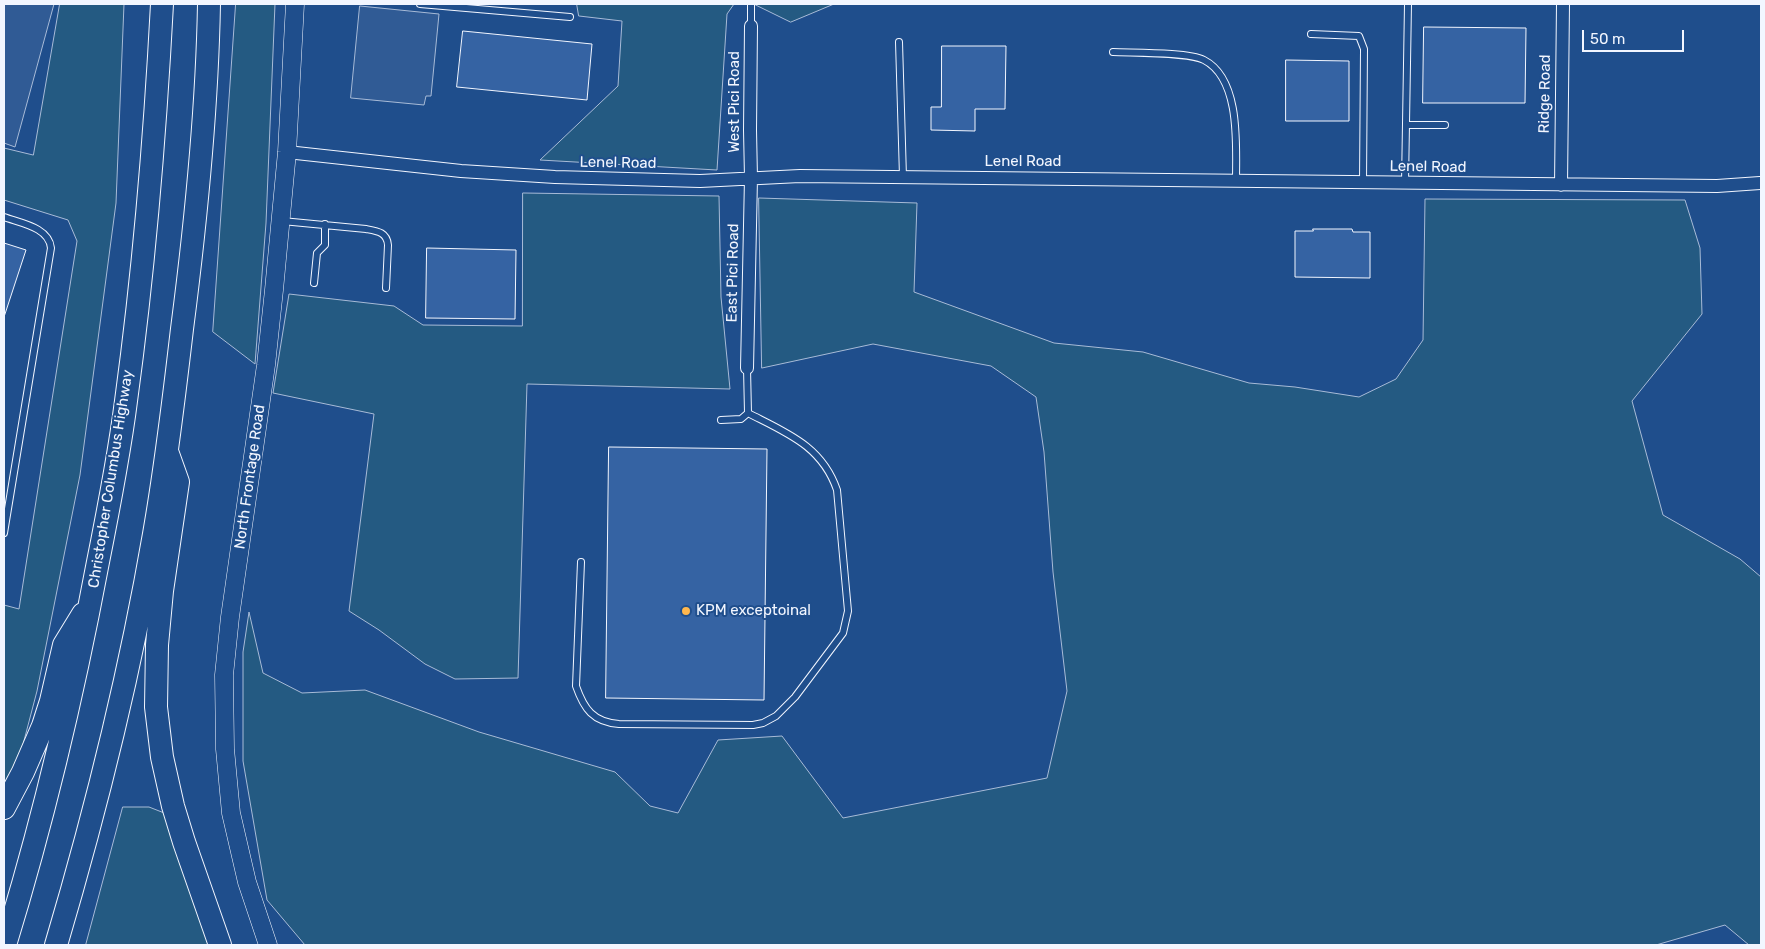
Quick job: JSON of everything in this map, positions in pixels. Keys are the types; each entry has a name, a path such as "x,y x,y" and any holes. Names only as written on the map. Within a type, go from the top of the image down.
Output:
{"highway":[{"name":"Christopher Columbus Highway","path":"5,945 38,831 59,746 90,603 126,403 150,186 162,4"},
{"path":"56,945 97,799 133,643 154,534 167,451 197,212 208,51 209,4"},
{"path":"167,451 178,482 162,591 157,645 157,716 162,757 173,806 220,945"},
{"path":"4,808 23,772 43,726 64,645 90,603"}],"main road":[{"name":"North Frontage Road","path":"268,945 246,882 236,839 227,780 223,712 224,675 230,617 266,365 281,221 295,4"}],"street":[{"name":"Ridge Road","path":"1561,185 1563,4"},
{"name":"West Pici Road","path":"751,26 751,178"},
{"name":"Lenel Road","path":"286,152 461,171 555,178 700,181 800,176 1717,186 1761,183"},
{"name":"East Pici Road","path":"747,368 751,178"}],"lane":[{"path":"420,4 570,17"},
{"path":"751,4 751,26"},
{"path":"1405,183 1408,4"},
{"path":"1311,34 1359,36 1364,48 1363,182"},
{"path":"899,42 903,177"},
{"path":"1113,52 1190,56 1205,61 1219,74 1228,90 1234,111 1236,181"},
{"path":"1406,125 1445,125"},
{"path":"4,217 43,233 49,240 51,248 4,534"},
{"path":"281,221 325,224 377,231 384,234 388,239 386,288"},
{"path":"314,283 317,253 325,245 325,224"},
{"path":"747,368 748,413"},
{"path":"721,420 741,419 748,413"},
{"path":"581,562 576,686 584,704 594,716 608,723 619,724 753,725 770,720 783,710 834,646 846,625 848,611 837,490 828,469 811,449 796,437 748,413"}],"shaded area":[{"path":"4,4 54,4 15,147 4,143"},
{"path":"60,4 124,4 116,203 80,475 37,691 15,775 4,792 4,605 19,609 77,241 68,220 4,200 4,148 33,155"},
{"path":"236,4 275,4 266,223 255,364 213,332"},
{"path":"577,4 734,4 727,14 717,170 540,160 618,86 622,21 579,16"},
{"path":"754,4 834,4 791,22"},
{"path":"360,6 439,14 431,96 426,96 424,105 351,98"},
{"path":"523,193 719,196 721,297 730,389 527,384 518,678 455,679 425,664 379,630 349,611 374,414 273,393 289,294 394,306 423,325 522,326"},
{"path":"759,198 917,203 914,292 1054,343 1143,352 1249,383 1295,387 1359,397 1396,379 1423,340 1425,199 1685,200 1700,248 1702,314 1632,401 1663,515 1740,559 1761,577 1761,945 1749,945 1725,925 1656,945 305,945 267,900 243,761 243,652 249,612 263,673 302,693 365,690 479,732 615,772 650,806 678,813 718,740 782,736 843,818 1047,778 1067,691 1053,572 1044,452 1036,397 991,366 873,344 762,368"},
{"path":"123,807 149,807 177,818 210,945 86,945"}],"building":[{"path":"1424,27 1526,28 1525,103 1423,103"},
{"path":"463,31 592,44 587,100 457,87"},
{"path":"942,46 1006,46 1005,109 975,109 975,131 931,130 931,107 941,107"},
{"path":"1286,60 1349,61 1349,121 1286,121"},
{"path":"1313,229 1352,229 1353,232 1370,232 1370,278 1295,277 1295,231 1313,231"},
{"path":"4,243 26,250 4,317"},
{"path":"427,248 516,250 515,319 426,318"},
{"name":"KPM exceptoinal","path":"609,447 767,449 764,700 606,698"}],"place":[{"name":"KPM exceptoinal","path":"686,611"}]}
